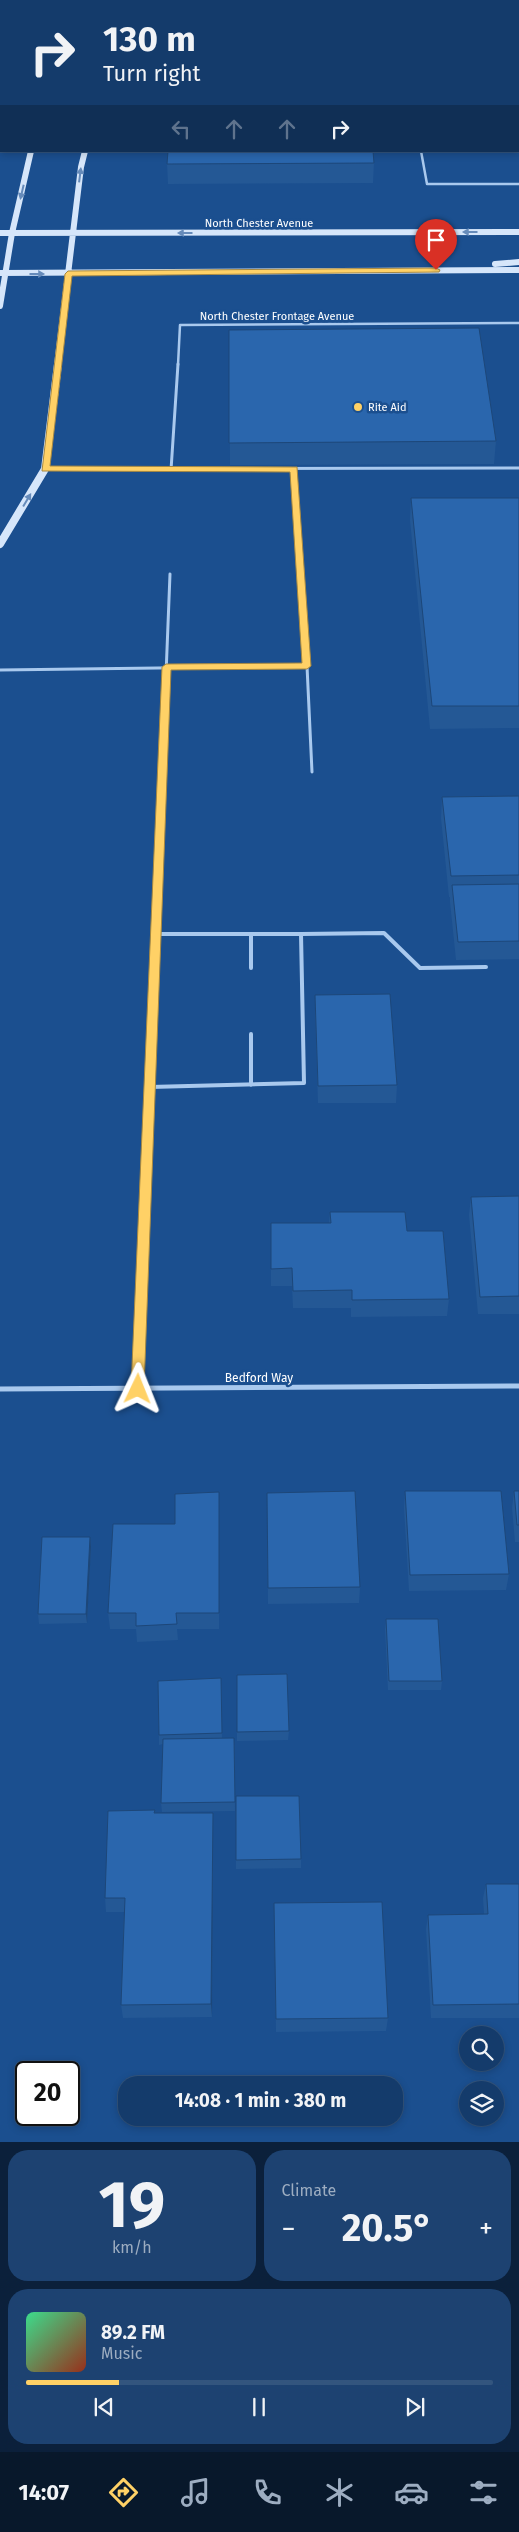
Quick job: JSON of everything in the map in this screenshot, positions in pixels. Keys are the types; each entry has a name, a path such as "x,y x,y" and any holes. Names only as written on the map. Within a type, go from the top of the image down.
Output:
{"main road":[{"path":"0,306 3,273 31,152"},
{"path":"0,541 45,469 81,167 85,152"},
{"name":"North Chester Avenue","path":"0,233 519,232"},
{"path":"436,270 519,262"},
{"path":"3,273 519,270"}],"street":[{"name":"Bedford Way","path":"0,1390 519,1386"}],"lane":[{"path":"421,152 427,184 519,184"},
{"name":"North Chester Frontage Avenue","path":"171,470 180,325 519,324"},
{"path":"45,469 519,468"},
{"path":"294,469 312,772"},
{"path":"138,1389 170,574"},
{"path":"0,670 307,666"},
{"path":"156,934 384,933 420,968 486,967"},
{"path":"251,934 252,968"},
{"path":"150,1087 251,1086 304,1083 301,934"},
{"path":"251,1034 251,1086"}],"building":[{"path":"168,152 373,152 374,163 167,164"},
{"name":"Rite Aid","path":"479,328 496,441 229,443 229,330"},
{"path":"411,498 519,498 519,706 432,706"},
{"path":"519,796 519,875 451,876 442,797"},
{"path":"519,884 519,941 458,942 452,885"},
{"path":"390,994 397,1085 318,1086 315,995"},
{"path":"519,1196 519,1296 480,1297 471,1197"},
{"path":"330,1212 405,1212 407,1231 443,1231 449,1299 352,1300 352,1290 293,1291 292,1268 271,1269 271,1223 331,1223"},
{"path":"355,1491 360,1587 268,1588 267,1493"},
{"path":"405,1491 501,1491 509,1574 410,1575"},
{"path":"514,1491 519,1491 519,1525 517,1525"},
{"path":"219,1492 219,1613 176,1613 177,1624 136,1626 136,1613 108,1613 113,1524 175,1524 175,1494"},
{"path":"42,1537 90,1537 86,1614 38,1614"},
{"path":"386,1619 438,1619 442,1681 389,1681"},
{"path":"287,1674 289,1731 237,1732 237,1675"},
{"path":"221,1678 222,1733 159,1735 158,1681"},
{"path":"234,1738 235,1802 161,1803 163,1739"},
{"path":"236,1796 299,1796 301,1859 236,1860"},
{"path":"155,1810 154,1813 213,1813 211,2004 121,2005 125,1898 105,1898 108,1811"},
{"path":"486,1884 519,1884 519,2004 433,2005 428,1915 488,1914"},
{"path":"382,1902 388,2018 276,2019 274,1903"}],"place":[{"name":"Rite Aid","path":"358,407"}],"route":[{"path":"138,1389 166,667 307,666 294,469 45,469 68,274 436,270"}]}
